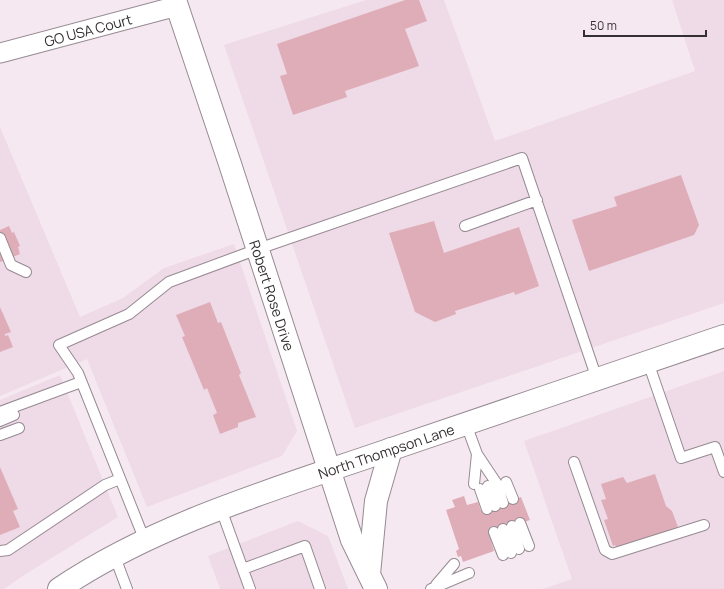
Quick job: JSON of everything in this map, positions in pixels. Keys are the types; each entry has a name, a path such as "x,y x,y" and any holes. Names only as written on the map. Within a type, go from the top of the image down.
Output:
{"main road":[{"name":"Robert Rose Drive","path":"176,3 258,249 352,540 372,582"},
{"name":"North Thompson Lane","path":"59,589 145,541 222,509 329,470 724,336"},
{"path":"372,582 376,501 392,449"}],"street":[{"name":"GO USA Court","path":"0,52 176,3"}],"lane":[{"path":"145,541 78,373 59,345 129,314 169,282 258,249 522,158 597,379"},
{"path":"465,226 536,200"},
{"path":"0,238 11,265 26,272"},
{"path":"648,362 682,458 715,447 724,472"},
{"path":"0,412 81,382"},
{"path":"0,421 14,415"},
{"path":"466,424 477,454 481,486 499,504"},
{"path":"0,436 19,428"},
{"path":"477,454 497,484 499,504"},
{"path":"574,462 605,550 612,554 704,525"},
{"path":"0,551 8,550 105,485 120,479"},
{"path":"499,504 506,482"},
{"path":"222,509 250,589"},
{"path":"507,528 515,551 507,528"},
{"path":"243,569 305,546 320,589"},
{"path":"114,557 127,589"},
{"path":"432,589 454,564"},
{"path":"432,589 469,573"}],"shaded area":[{"path":"366,0 444,0 495,141 695,71 672,0 724,0 724,303 355,428 224,45"},
{"path":"0,127 80,317 123,298 164,268 234,244 297,431 282,456 147,507 87,359 0,396"},
{"path":"724,371 724,589 543,589 572,579 524,441"},
{"path":"60,375 118,517 4,589 0,589 0,400"},
{"path":"298,521 328,536 348,589 220,589 208,556"}],"building":[{"path":"405,0 419,0 427,21 405,29 419,66 345,91 347,97 293,115 280,76 287,74 277,44"},
{"path":"681,175 699,225 694,235 589,271 572,220 617,206 614,197"},
{"path":"434,221 444,253 519,227 539,286 515,295 514,292 455,311 456,314 435,322 415,312 389,233"},
{"path":"9,226 12,233 14,232 20,246 18,247 20,254 0,262 0,230"},
{"path":"210,302 218,323 221,322 241,373 239,375 256,417 238,423 238,427 220,434 213,415 217,413 207,388 204,390 182,337 185,336 176,315"},
{"path":"0,307 11,332 5,334 5,336 8,335 13,347 0,352"},
{"path":"0,467 18,509 13,511 20,527 0,535"},
{"path":"655,474 666,506 672,511 678,527 617,549 615,545 613,546 604,520 608,519 601,500 606,499 601,484 623,477 627,483"},
{"path":"464,496 467,505 478,502 481,511 521,497 530,520 489,534 494,551 463,562 461,556 458,557 456,551 459,549 446,510 455,507 452,500"}]}
